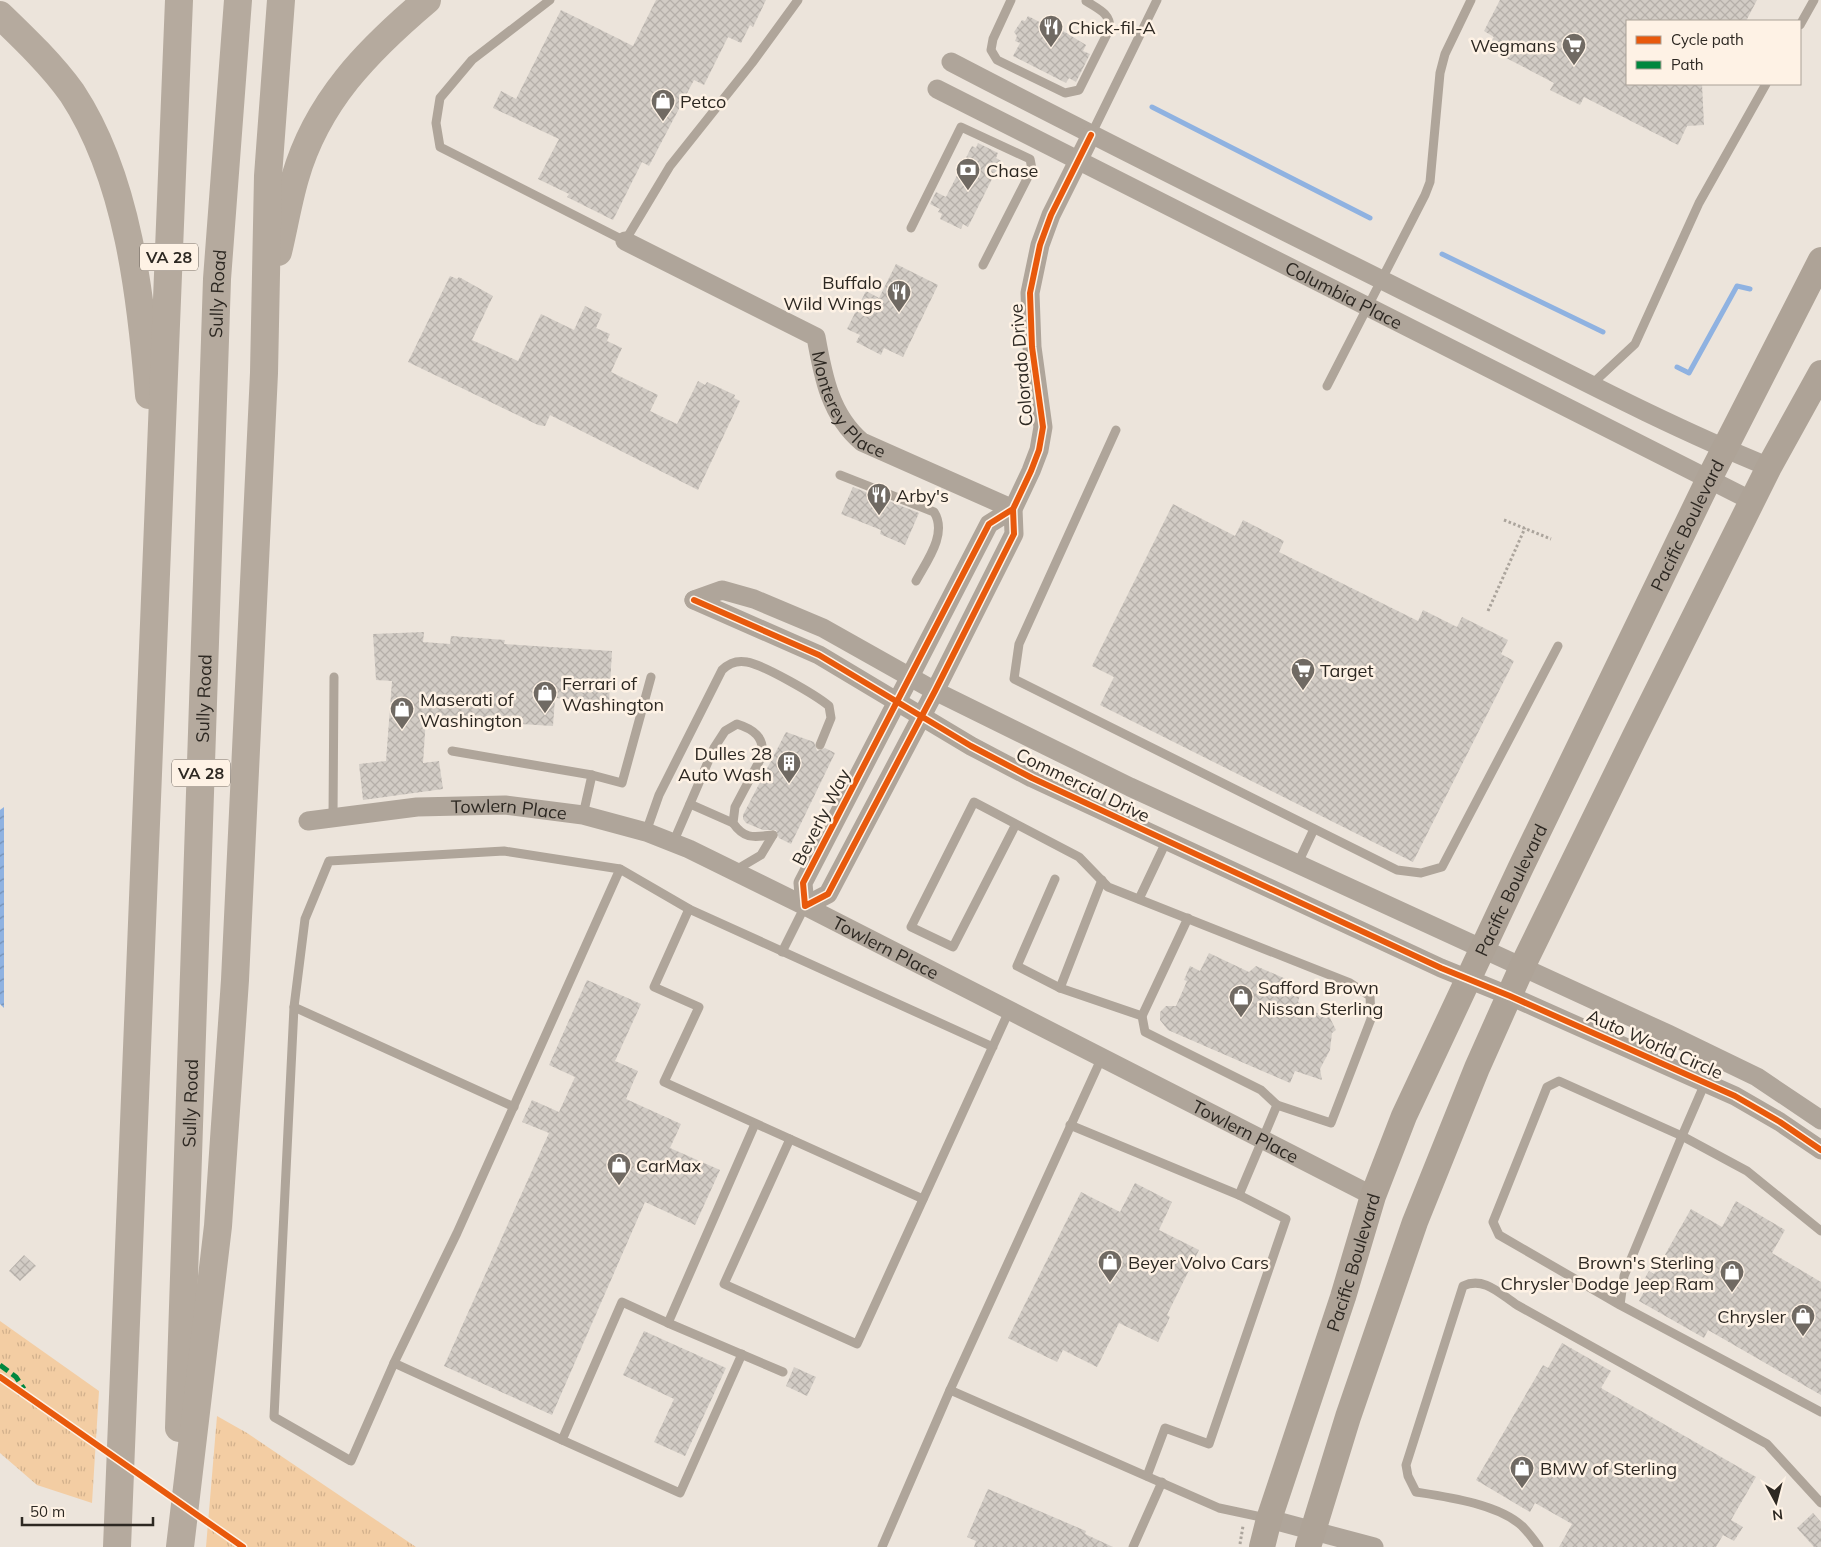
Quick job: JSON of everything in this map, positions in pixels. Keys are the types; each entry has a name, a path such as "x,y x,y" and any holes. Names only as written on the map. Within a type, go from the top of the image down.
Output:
{"highway":[{"name":"VA 28","path":"117,1547 179,0"},
{"name":"Sully Road","path":"174,1547 217,279 238,0"},
{"path":"180,1547 217,1235 225,1136 235,980 264,373 268,176 281,0"},
{"path":"264,373 277,254 296,177 310,138 335,93 360,61 427,0"},
{"path":"0,15 43,58 72,94 94,135 124,220 135,277 146,362 159,515"}],"main road":[{"name":"Pacific Boulevard","path":"1262,1547 1258,1516 1343,1298 1373,1196 1408,1108 1482,948 1710,479 1821,260"},
{"path":"1311,1538 1348,1417 1415,1222 1477,1068 1522,967 1752,500 1821,373"}],"street":[{"name":"Columbia Place","path":"951,62 1091,135 1592,384 1725,449 1769,467"},
{"name":"Columbia Place","path":"937,89 1369,305 1752,500"},
{"name":"Colorado Drive","path":"934,691 1014,534 1013,509 1039,450 1043,427 1032,347 1030,293 1040,245 1051,215 1080,162 1091,135"},
{"name":"Monterey Place","path":"624,241 816,337 829,394 836,411 853,434 882,452 1013,509"},
{"path":"909,677 989,524 1013,509"},
{"name":"Commercial Drive","path":"1468,979 1166,842 1032,778 921,717 897,701 818,656 694,600 722,590 754,599 823,628 934,691 1130,787 1522,967"},
{"name":"Beverly Way","path":"805,906 803,883 909,677"},
{"path":"805,906 828,894 934,691"},
{"name":"Towlern Place","path":"308,821 417,807 458,804 505,804 583,815 646,832 734,871 805,906 1373,1196"},
{"name":"Auto World Circle","path":"1522,967 1757,1077 1821,1120"},
{"name":"Auto World Circle","path":"1468,979 1735,1096 1780,1122 1821,1150"},
{"path":"1258,1516 1311,1538 1374,1547"}],"lane":[{"path":"550,0 472,60 440,98 436,123 440,147 624,241 670,166 752,63 798,0"},
{"path":"1011,0 993,39 991,50 997,60 1065,93 1079,90 1110,28 1110,19 1105,13 1086,1"},
{"path":"1091,135 1158,0"},
{"path":"1327,386 1430,182 1440,73 1445,54 1470,0"},
{"path":"1801,23 1814,0"},
{"path":"1592,384 1634,344 1699,203 1765,85"},
{"path":"910,228 961,127 1030,158 1032,169 983,265"},
{"path":"1116,430 1019,644 1014,679 1397,870 1421,872 1442,867 1558,646"},
{"path":"840,475 934,512 938,518 939,532 916,581"},
{"path":"646,832 659,795 722,670 728,664 737,661 757,666 829,706 831,718 820,745"},
{"path":"333,818 334,677"},
{"path":"452,751 592,775 622,783 651,678"},
{"path":"673,843 714,748 725,731 737,724 748,728 759,736 764,746 762,756 735,807 733,824"},
{"path":"583,815 592,775"},
{"path":"1016,824 953,947 911,927 974,802 1016,824 1079,857 1108,886 1139,899 1188,918 1350,983 1370,996 1371,1019 1331,1123 1277,1105 1261,1090 1145,1032 1142,1016 1188,918"},
{"path":"690,804 733,824 740,834 752,837 773,835 761,854 734,871"},
{"path":"1297,865 1314,829"},
{"path":"1139,899 1166,842"},
{"path":"620,869 457,1233 394,1363 350,1461 274,1417 294,1007 305,919 329,861 504,851 620,869 689,909 993,1047"},
{"path":"1055,879 1018,966 1060,988 1142,1016"},
{"path":"1060,988 1102,880"},
{"path":"782,952 805,906"},
{"path":"689,909 654,986 698,1007 664,1082 923,1199"},
{"path":"294,1007 514,1107"},
{"path":"790,1139 724,1284 858,1344 1009,1011"},
{"path":"882,1547 950,1390 1102,1058"},
{"path":"1821,1231 1747,1171 1682,1136 1559,1081 1547,1087 1493,1222 1498,1235 1620,1305 1821,1412"},
{"path":"1620,1305 1624,1276 1705,1082"},
{"path":"1239,1195 1277,1105"},
{"path":"668,1323 755,1124"},
{"path":"1070,1125 1239,1195 1286,1219 1209,1444 1165,1428 1147,1476"},
{"path":"1539,1547 1521,1525 1494,1510 1450,1498 1416,1492 1408,1476 1406,1465 1463,1286 1473,1281 1484,1283 1517,1305 1767,1444 1821,1503"},
{"path":"562,1440 622,1302 783,1372"},
{"path":"394,1363 680,1493 742,1354"},
{"path":"950,1390 1219,1508 1258,1516"},
{"path":"1133,1547 1162,1482"}],"path":[{"path":"1504,520 1551,539"},
{"path":"1488,611 1525,528"},
{"path":"1240,1547 1239,1539 1258,1516"}],"green space":[{"path":"0,1321 99,1391 92,1503 37,1485 0,1453"},
{"path":"217,1416 247,1433 416,1547 206,1547"}],"water":[{"path":"4,807 4,1008 0,1004 0,810"}],"building":[{"path":"656,0 766,0 753,27 750,25 741,43 728,37 704,85 694,80 649,166 642,162 613,220 567,197 569,194 538,179 559,139 493,108 501,91 516,99 561,10 633,46"},
{"name":"Wegmans","path":"1500,0 1757,0 1747,20 1626,20 1626,85 1702,85 1704,125 1687,126 1678,145 1584,97 1580,105 1550,90 1554,83 1487,48 1494,37 1484,31"},
{"name":"Chick-fil-A","path":"1028,16 1053,29 1055,26 1086,45 1083,51 1090,54 1076,82 1069,78 1066,83 1013,56 1020,43 1015,41 1017,36 1014,32 1022,20 1025,21"},
{"name":"Chase","path":"978,143 998,153 996,158 1001,161 968,227 963,224 961,229 940,219 942,214 938,212 940,209 930,204 936,192 946,197 972,146 976,148"},
{"path":"896,264 938,285 903,357 884,348 881,355 856,342 860,335 847,329 866,291 879,298"},
{"path":"450,276 457,279 459,277 493,296 472,340 518,361 541,314 574,330 585,306 602,314 596,328 610,334 607,341 622,348 611,372 658,395 650,411 677,424 698,381 705,385 707,382 735,395 734,398 740,401 698,490 550,415 545,426 538,425 408,362"},
{"path":"853,487 919,513 905,545 880,534 881,530 841,514"},
{"name":"Target","path":"1173,504 1235,536 1243,520 1284,541 1279,552 1418,621 1423,610 1457,627 1462,617 1508,640 1501,654 1514,661 1413,862 1100,705 1114,677 1092,666"},
{"path":"424,632 423,642 450,644 451,636 505,640 504,644 612,651 609,702 555,698 553,726 426,718 423,763 439,761 443,789 363,800 359,764 386,761 392,681 376,680 373,634"},
{"name":"Dulles 28 Auto Wash","path":"786,732 814,742 817,751 825,748 835,753 791,844 779,838 776,830 763,830 746,823 743,819 743,815"},
{"name":"Safford Brown Nissan Sterling","path":"1209,953 1249,972 1256,966 1302,986 1298,1002 1326,1018 1329,1016 1336,1030 1332,1033 1330,1050 1320,1069 1322,1080 1295,1071 1290,1083 1168,1030 1160,1020 1160,1012 1166,1006 1176,1006 1187,981 1184,980 1190,966 1200,971"},
{"name":"CarMax","path":"587,980 641,1004 615,1061 638,1071 626,1099 681,1124 670,1148 720,1170 695,1225 645,1202 552,1415 444,1366 549,1133 522,1122 532,1100 559,1112 575,1077 549,1065"},
{"name":"Beyer Volvo Cars","path":"1135,1183 1172,1202 1159,1230 1199,1250 1167,1315 1170,1317 1158,1342 1119,1323 1097,1367 1063,1350 1057,1362 1008,1338 1081,1192 1120,1212"},
{"name":"Brown's Sterling Chrysler Dodge Jeep Ram","path":"1736,1201 1785,1230 1772,1253 1821,1282 1821,1395 1708,1330 1704,1338 1639,1301 1647,1286 1642,1283 1649,1271 1654,1274 1691,1209 1722,1227"},
{"path":"24,1255 36,1266 20,1281 9,1271"},
{"path":"644,1331 726,1368 685,1456 654,1442 674,1399 623,1375"},
{"path":"1562,1343 1611,1371 1601,1388 1756,1477 1731,1520 1743,1527 1734,1541 1723,1535 1716,1547 1559,1547 1572,1524 1535,1503 1530,1512 1476,1480 1543,1365 1548,1368"},
{"path":"794,1367 816,1377 807,1396 786,1386"},
{"path":"988,1489 1086,1531 1085,1534 1113,1547 974,1547 976,1541 967,1537"},
{"path":"1813,1513 1821,1522 1821,1547 1814,1547 1797,1528"}],"waterway":[{"path":"1152,107 1370,218"},
{"path":"1442,254 1603,332"},
{"path":"1677,367 1689,373 1737,286 1750,289"}],"marked path":[{"path":"0,1365 16,1377 24,1389"}],"cycle path":[{"path":"1013,509 989,524 803,883 805,906 828,894 935,691 1014,534 1013,509 1039,450 1043,427 1032,347 1030,293 1040,245 1051,215 1091,135"},
{"path":"694,600 819,655 971,746 1032,778 1441,968 1510,996 1735,1096 1780,1122 1821,1150"},
{"path":"0,1377 243,1547"}],"place":[{"name":"Chick-fil-A","path":"1051,48"},
{"name":"Wegmans","path":"1574,66"},
{"name":"Petco","path":"663,122"},
{"name":"Chase","path":"968,191"},
{"name":"Buffalo Wild Wings","path":"899,313"},
{"name":"Arby's","path":"879,516"},
{"name":"Target","path":"1303,691"},
{"name":"Ferrari of Washington","path":"545,714"},
{"name":"Maserati of Washington","path":"402,730"},
{"name":"Dulles 28 Auto Wash","path":"789,784"},
{"name":"Safford Brown Nissan Sterling","path":"1241,1018"},
{"name":"CarMax","path":"619,1186"},
{"name":"Beyer Volvo Cars","path":"1110,1283"},
{"name":"Brown's Sterling Chrysler Dodge Jeep Ram","path":"1732,1293"},
{"name":"Chrysler","path":"1803,1337"},
{"name":"BMW of Sterling","path":"1522,1489"}]}
